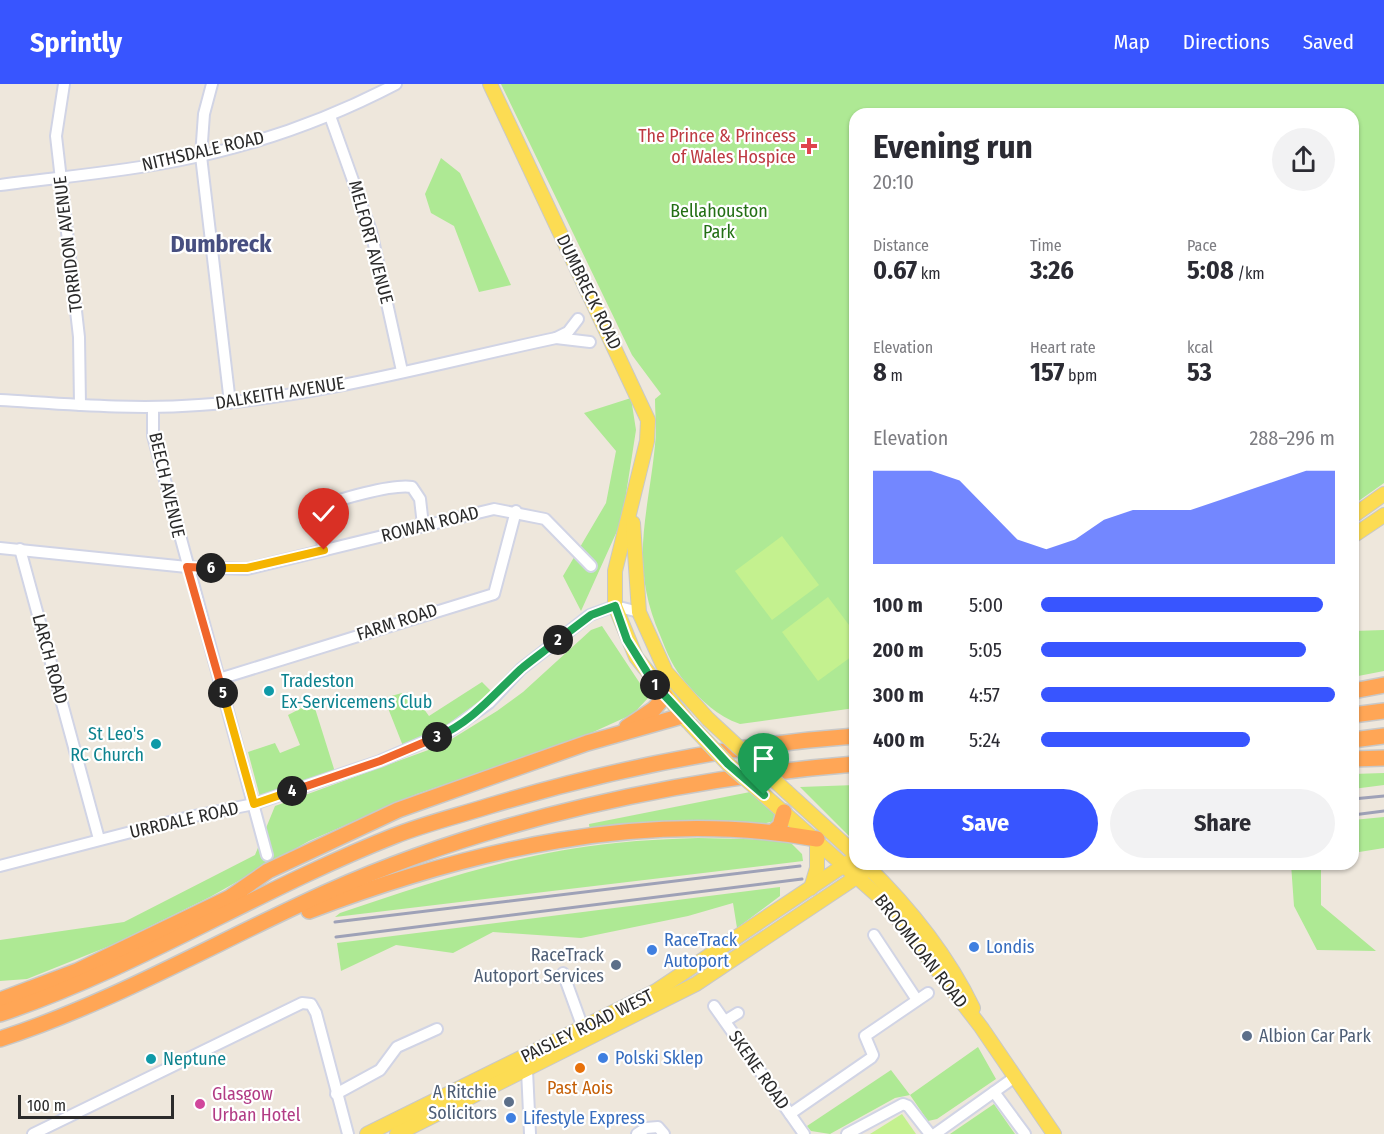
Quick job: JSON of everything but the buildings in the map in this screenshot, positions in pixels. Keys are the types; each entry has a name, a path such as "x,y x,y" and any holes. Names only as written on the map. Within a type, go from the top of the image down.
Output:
{"highway":[{"path":"1359,690 1384,685"},
{"path":"609,737 642,718 665,696"},
{"path":"1359,714 1384,711"},
{"path":"231,896 268,871 398,810 609,737 686,720"},
{"path":"1359,739 1384,736"},
{"path":"0,1014 122,967 259,896 393,836 518,797 640,768 760,746 849,737"},
{"path":"1359,759 1384,758"},
{"path":"0,1039 97,1003 328,892 423,856 527,823 686,786 849,765"},
{"path":"774,831 780,826 784,812"},
{"path":"217,946 393,882 464,860 566,838 651,830 774,831 817,839"},
{"path":"0,1000 77,971 319,856 359,842 393,836"}],"main road":[{"name":"DUMBRECK ROAD","path":"490,84 648,420 632,508 615,572 615,606 636,657 665,696 728,764 817,839 849,857"},
{"path":"1359,512 1384,495"},
{"name":"DUMBRECK ROAD","path":"632,508 639,612 666,672 704,715 787,792 849,856"},
{"path":"1359,532 1384,515"},
{"path":"686,720 704,715"},
{"path":"784,812 787,792"},
{"path":"812,888 817,868 817,839"},
{"name":"PAISLEY ROAD WEST","path":"396,1134 583,1028 672,982 849,861"},
{"name":"BROOMLOAN ROAD","path":"856,870 858,877 903,924 949,988 981,1027 1054,1134"},
{"name":"PAISLEY ROAD WEST","path":"367,1134 416,1123 527,1070 696,984 858,877 865,870"},
{"name":"BROOMLOAN ROAD","path":"874,870 960,980 981,1027"}],"street":[{"name":"TORRIDON AVENUE","path":"64,84 56,121 60,177 79,337 80,405"},
{"path":"212,84 204,114 201,156 230,403"},
{"name":"NITHSDALE ROAD","path":"0,184 201,156 330,116 396,84"},
{"name":"MELFORT AVENUE","path":"330,116 371,231 402,371"},
{"name":"DALKEITH AVENUE","path":"0,400 153,408 230,403 292,394 556,338 568,332 578,319"},
{"name":"DALKEITH AVENUE","path":"556,338 590,342"},
{"name":"BEECH AVENUE","path":"153,408 153,436 267,855"},
{"path":"324,550 317,516 320,509 374,490 401,485 412,487 420,499 423,525"},
{"name":"ROWAN ROAD","path":"0,548 187,567 247,568 494,509 516,511 545,519 591,566"},
{"name":"FARM ROAD","path":"219,679 494,594 516,511"},
{"name":"LARCH ROAD","path":"20,549 99,839"},
{"path":"615,606 639,612"},
{"name":"URRDALE ROAD","path":"0,866 99,839 254,804 380,761 450,731 489,703 521,669 591,615 615,606"},
{"path":"874,935 917,1000"},
{"path":"563,973 583,1028"},
{"path":"790,1114 871,1058 873,1055 865,1036 928,993"},
{"path":"33,1134 298,1005 311,1004 322,1032 348,1134"},
{"name":"SKENE ROAD","path":"714,1006 804,1134"},
{"path":"725,1021 738,1013"},
{"path":"336,1094 380,1070 397,1047 437,1029"},
{"path":"527,1070 530,1134"},
{"path":"935,1134 1015,1077"},
{"path":"994,1092 1025,1134"},
{"path":"847,1134 903,1104 909,1106 930,1134"},
{"path":"637,1134 653,1126 658,1127 664,1134"}],"green space":[{"name":"Bellahouston Park","path":"501,84 1384,84 1384,483 1359,501 1359,108 849,108 849,709 740,724 704,702 677,672 651,609 645,585 643,562 645,518 656,439 655,399 661,394 632,355"},
{"path":"441,158 460,173 511,285 479,292 454,226 431,213 425,194"},
{"path":"631,398 636,430 622,520 581,611 563,576 606,503 616,451 584,413"},
{"path":"782,536 819,585 772,620 735,571"},
{"path":"828,597 849,625 849,658 818,681 782,632"},
{"path":"602,626 649,697 633,714 580,738 417,794 309,841 210,897 112,945 27,979 0,981 0,940 124,922 255,855 275,806 442,745 523,692 591,630"},
{"path":"1384,630 1384,671 1359,676 1359,631"},
{"path":"482,682 492,692 443,728 403,746 384,698 402,693 404,698 418,701 429,716"},
{"path":"313,702 335,772 260,797 248,752 275,743 280,753 300,745 288,715"},
{"path":"1384,773 1384,785 1359,788 1359,774"},
{"path":"849,785 849,836 800,787"},
{"path":"750,792 776,814 775,821 762,824 590,832 589,824"},
{"path":"1384,817 1384,848 1359,852 1359,819"},
{"path":"698,838 788,840 802,854 803,861 335,917 340,913 441,880 510,861 581,847"},
{"path":"1291,870 1321,870 1321,905 1376,951 1317,950 1294,906"},
{"path":"780,887 780,896 737,928 733,903 688,916 581,938 493,932 453,953 396,945 341,971 337,943"},
{"path":"978,1047 996,1079 937,1119 928,1121 910,1095"},
{"path":"891,1070 910,1095 895,1098 830,1134 811,1131 807,1126"},
{"path":"994,1104 1015,1134 950,1134"},
{"path":"902,1114 916,1134 870,1134"}],"railway":[{"path":"1359,798 1384,796"},
{"path":"1359,814 1384,811"},
{"path":"335,922 800,866"},
{"path":"336,937 802,879"}],"place":[{"name":"The Prince & Princess of Wales Hospice","path":"809,146"},
{"name":"Tradeston Ex-Servicemens Club","path":"269,691"},
{"name":"St Leo's RC Church","path":"156,744"},
{"name":"Londis","path":"974,947"},
{"name":"RaceTrack Autoport","path":"652,950"},
{"name":"RaceTrack Autoport Services","path":"616,965"},
{"name":"Albion Car Park","path":"1247,1036"},
{"name":"Polski Sklep","path":"603,1058"},
{"name":"Neptune","path":"151,1059"},
{"name":"Past Aois","path":"580,1068"},
{"name":"A Ritchie Solicitors","path":"509,1102"},
{"name":"Glasgow Urban Hotel","path":"200,1104"},
{"name":"Lifestyle Express","path":"511,1118"}],"district":[{"name":"Dumbreck","path":"221,244"}],"route":[{"path":"324,550 247,568 187,567 254,804 380,761 450,731 489,703 521,669 591,615 615,606 627,640 646,674 728,764 764,795"}]}
